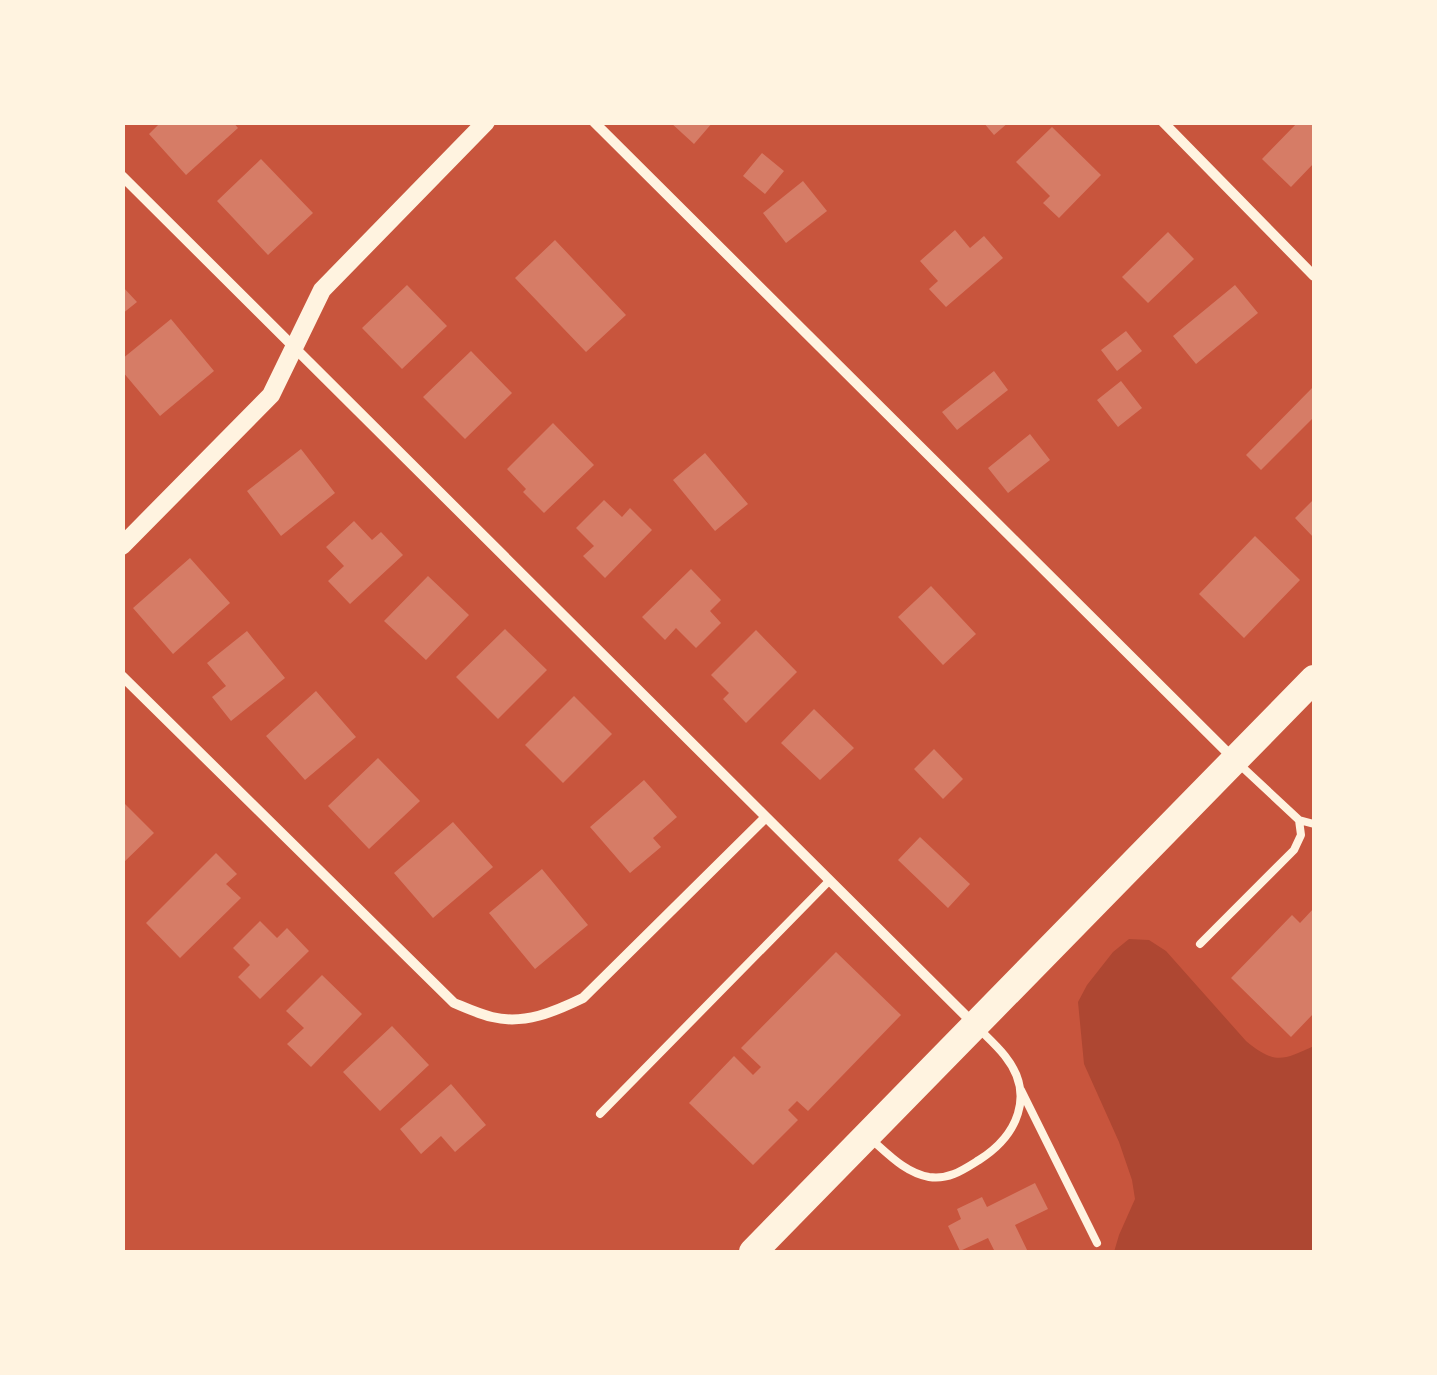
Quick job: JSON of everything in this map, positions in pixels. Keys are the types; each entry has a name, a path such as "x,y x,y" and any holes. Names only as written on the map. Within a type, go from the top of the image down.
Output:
{"highway":[{"path":"753,1252 1314,679"}],"street":[{"path":"122,546 271,396 322,290 486,122"},
{"path":"594,122 1235,760"},
{"path":"1162,122 1314,276"},
{"path":"122,176 975,1025"},
{"path":"122,676 454,1003 492,1018 522,1020 584,998 765,818"}],"lane":[{"path":"1235,760 1299,820 1314,824"},
{"path":"1200,944 1294,850 1301,836 1299,820"},
{"path":"600,1114 829,881"},
{"path":"975,1025 1012,1066 1097,1242"},
{"path":"867,1136 912,1172 943,1178 986,1156 1003,1140 1015,1125 1020,1108 1019,1086"}],"shaded area":[{"path":"1129,939 1149,940 1166,951 1246,1041 1264,1054 1287,1057 1314,1046 1314,1252 1114,1252 1135,1199 1119,1142 1084,1064 1078,1002 1113,952"}],"building":[{"path":"161,122 233,122 238,128 186,175 149,134"},
{"path":"670,122 713,122 694,144"},
{"path":"983,122 1009,122 994,135"},
{"path":"1298,122 1314,122 1314,163 1291,187 1262,159"},
{"path":"1052,127 1101,175 1059,218 1043,203 1050,196 1016,162"},
{"path":"762,153 784,171 765,194 743,176"},
{"path":"261,159 313,213 268,255 217,201"},
{"path":"803,181 827,211 786,243 763,213"},
{"path":"955,230 970,248 984,236 1003,258 946,307 929,289 938,281 920,261"},
{"path":"1168,232 1194,259 1148,303 1122,277"},
{"path":"555,240 626,315 586,352 515,278"},
{"path":"407,285 447,326 402,369 362,328"},
{"path":"1235,285 1258,313 1196,364 1173,336"},
{"path":"122,286 137,302 122,314"},
{"path":"171,319 214,371 160,416 122,371 122,359"},
{"path":"1126,331 1142,351 1117,371 1101,350"},
{"path":"471,351 512,393 465,439 423,397"},
{"path":"994,371 1008,390 957,430 942,412"},
{"path":"1121,381 1142,408 1118,427 1097,400"},
{"path":"1314,386 1314,417 1261,470 1246,455"},
{"path":"553,423 594,465 544,513 507,469"},
{"path":"1030,434 1050,460 1008,493 988,468"},
{"path":"301,449 335,493 281,536 247,491"},
{"path":"705,453 748,504 715,531 673,480"},
{"path":"1314,499 1314,538 1295,518"},
{"path":"604,500 622,517 630,508 652,530 605,578 583,556 594,546 576,528"},
{"path":"354,521 372,540 381,532 403,555 350,604 328,581 344,566 326,547"},
{"path":"1255,536 1300,580 1244,638 1199,594"},
{"path":"190,558 230,603 173,654 133,608"},
{"path":"691,569 721,600 710,611 721,623 696,648 676,628 665,640 642,617"},
{"path":"428,576 469,615 426,660 384,621"},
{"path":"931,586 976,634 943,665 898,617"},
{"path":"505,629 547,670 498,719 456,677"},
{"path":"756,630 797,672 746,723 723,699 729,693 711,675"},
{"path":"247,631 285,678 231,721 212,697 226,686 207,663"},
{"path":"316,691 356,737 305,780 266,736"},
{"path":"574,696 612,734 563,783 525,745"},
{"path":"814,709 854,748 820,780 781,743"},
{"path":"934,749 963,779 943,799 914,769"},
{"path":"378,758 420,801 369,849 328,806"},
{"path":"644,780 677,817 653,838 661,847 630,873 590,827"},
{"path":"122,801 154,833 122,864"},
{"path":"453,822 493,867 433,918 394,873"},
{"path":"920,837 970,884 948,908 898,860"},
{"path":"216,853 237,874 226,884 241,898 180,958 146,923"},
{"path":"542,869 588,925 535,969 489,913"},
{"path":"1314,908 1314,1013 1291,1037 1231,978 1292,915 1300,923"},
{"path":"260,921 277,938 287,928 309,951 260,999 238,977 250,965 233,948"},
{"path":"836,952 901,1015 808,1111 797,1101 788,1110 798,1120 753,1165 689,1103 734,1056 753,1075 761,1067 741,1048"},
{"path":"322,975 362,1014 311,1067 287,1044 304,1028 286,1011"},
{"path":"392,1026 429,1065 380,1111 343,1072"},
{"path":"451,1084 486,1125 455,1152 441,1136 421,1154 400,1129"},
{"path":"1035,1183 1048,1209 1015,1225 1028,1252 995,1252 988,1238 960,1251 948,1226 961,1219 957,1209 982,1197 987,1207"}]}
